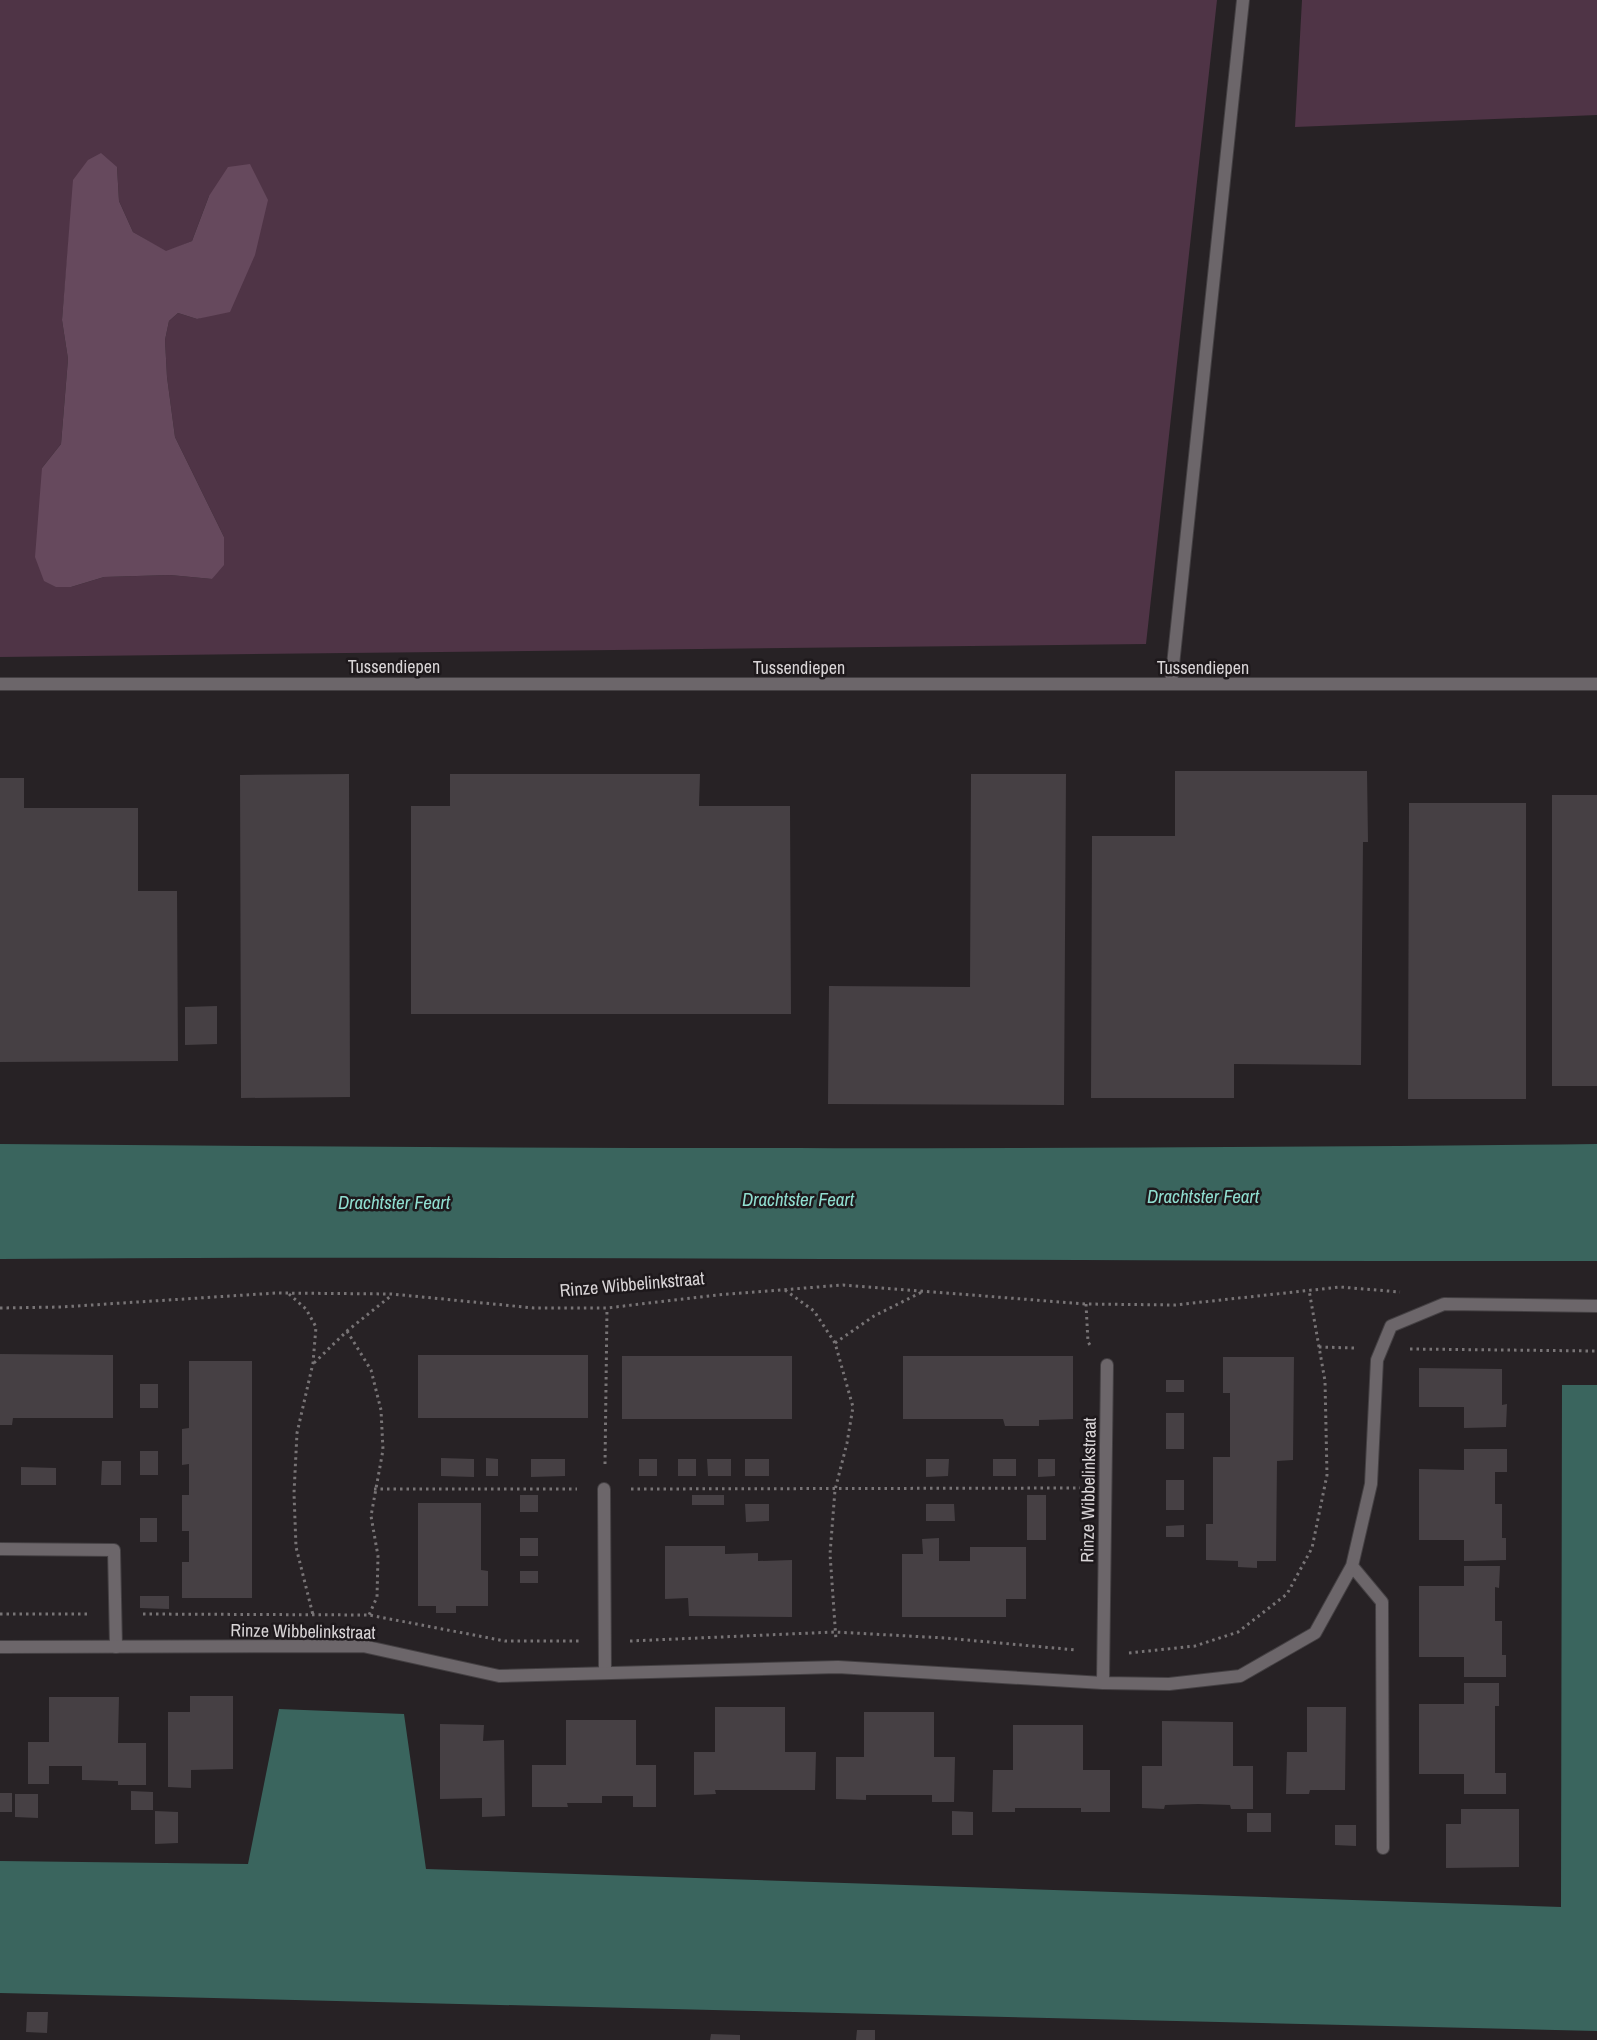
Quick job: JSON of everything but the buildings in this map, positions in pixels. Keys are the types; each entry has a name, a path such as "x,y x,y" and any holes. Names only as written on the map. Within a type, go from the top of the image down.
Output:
{"street":[{"path":"1171,684 1243,0"},
{"name":"Tussendiepen","path":"0,684 1597,684"},
{"name":"Rinze Wibbelinkstraat","path":"0,1647 363,1646 499,1676 838,1667 1103,1683 1169,1684 1240,1676 1315,1633 1352,1566 1371,1484 1377,1360 1391,1326 1444,1304 1597,1306"},
{"name":"Rinze Wibbelinkstraat","path":"1103,1683 1106,1365"},
{"path":"604,1489 605,1673"},
{"path":"0,1549 114,1550 116,1647"},
{"path":"1352,1566 1382,1602 1383,1848"}],"path":[{"name":"Rinze Wibbelinkstraat","path":"0,1308 60,1307 289,1294 392,1294 534,1308 607,1308 843,1285 1086,1304 1175,1305 1340,1287 1398,1291 1444,1304"},
{"path":"784,1290 814,1311 835,1343 853,1407 847,1443 835,1490 830,1554 838,1667"},
{"path":"0,1614 369,1615 506,1641 605,1642 836,1632 945,1638 1104,1652 1137,1653 1195,1646 1238,1632 1287,1594 1312,1548 1327,1475 1326,1381 1309,1290"},
{"path":"835,1343 874,1316 923,1292"},
{"name":"Rinze Wibbelinkstraat","path":"289,1294 306,1309 316,1326 313,1363 297,1433 294,1493 296,1547 313,1615"},
{"path":"313,1363 347,1331 392,1294"},
{"path":"1086,1304 1088,1342 1106,1365"},
{"path":"604,1489 607,1308"},
{"name":"Rinze Wibbelinkstraat","path":"347,1331 371,1370 381,1410 383,1450 370,1516 378,1556 377,1598 369,1615"},
{"path":"1319,1347 1597,1351"},
{"path":"374,1489 835,1490 1105,1488"}],"shaded area":[{"path":"0,0 1217,0 1146,644 0,657","holes":["117,167 119,201 133,232 166,252 192,241 209,196 214,314 197,319 178,313 169,321 165,340 167,377 175,437 224,537 212,579 170,575 104,577 71,587 42,468 61,444 68,359 62,320 74,180"]},
{"path":"1302,0 1597,0 1597,115 1295,127"},
{"path":"101,153 117,167 119,201 133,232 166,251 192,241 209,196 228,167 250,164 268,200 255,255 230,312 197,319 178,313 169,321 165,340 167,377 175,437 224,537 224,565 212,579 170,575 104,577 71,587 56,587 44,581 35,557 42,468 61,444 68,359 62,320 73,180 88,160"}],"water":[{"name":"Drachtster Feart","path":"0,1144 798,1148 1597,1144 1597,1261 0,1259"},
{"path":"1562,1385 1597,1385 1597,2031 0,1993 0,1861 248,1864 279,1709 404,1714 426,1869 1561,1907"}]}
